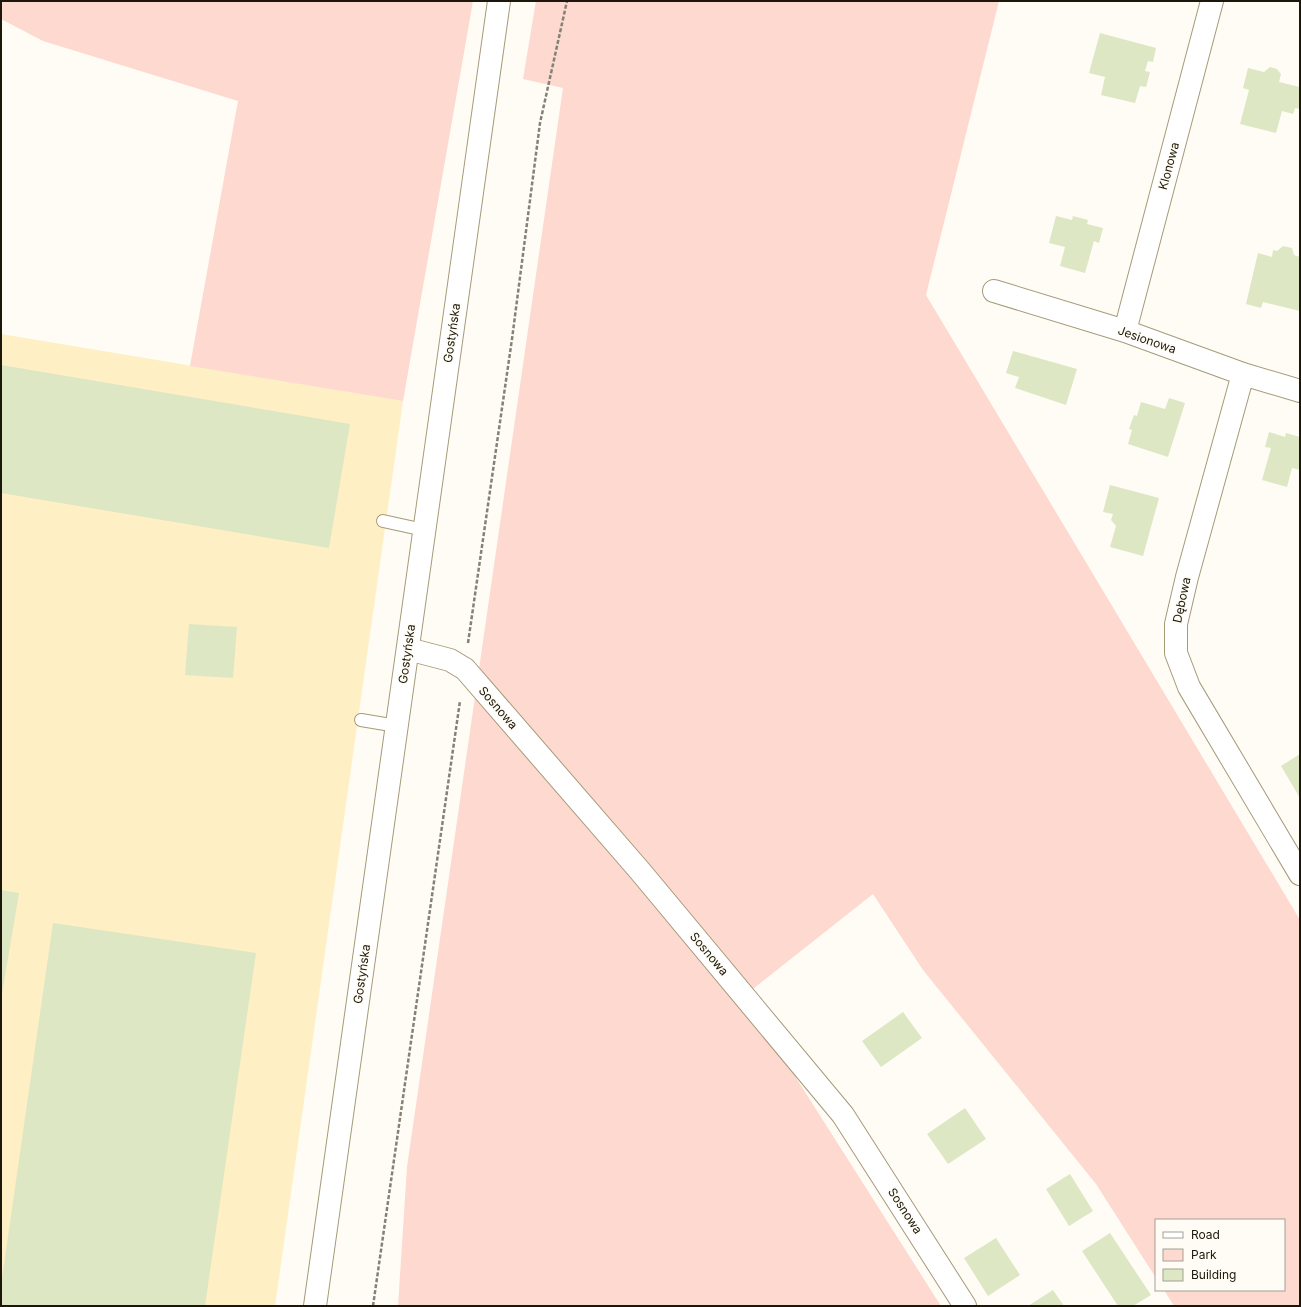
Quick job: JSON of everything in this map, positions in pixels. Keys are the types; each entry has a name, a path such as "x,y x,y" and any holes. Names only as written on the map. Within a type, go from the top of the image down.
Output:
{"street":[{"name":"Gostyńska","path":"315,1306 499,1"},
{"name":"Klonowa","path":"1125,331 1212,1"},
{"name":"Jesionowa","path":"994,291 1125,331 1243,374 1300,390"},
{"name":"Dębowa","path":"1243,374 1187,577 1176,624 1176,652 1189,687 1300,874"},
{"name":"Sosnowa","path":"408,649 450,660 465,669 640,871 843,1115 965,1306"}],"lane":[{"path":"383,521 424,530"},
{"path":"361,720 397,726"}],"shaded area":[{"path":"1,334 403,401 275,1306 1,1306"}],"green space":[{"path":"1,1 473,1 403,401 190,366 238,101 43,41 1,19"},
{"path":"536,1 999,1 926,295 1300,920 1300,1306 1174,1306 1165,1291 1285,1291 1285,1219 1155,1219 1155,1276 1096,1184 923,970 873,894 744,996 941,1306 398,1306 407,1167 563,88 523,79"}],"building":[{"path":"1100,33 1156,48 1153,62 1148,61 1145,71 1150,72 1146,87 1140,86 1135,103 1101,95 1105,77 1089,73"},
{"path":"1270,67 1277,69 1281,74 1279,82 1300,87 1300,109 1295,108 1293,114 1282,111 1276,133 1240,124 1249,90 1243,88 1248,68 1264,72"},
{"path":"1056,216 1072,220 1073,216 1088,220 1087,224 1103,228 1099,243 1094,241 1085,273 1060,266 1065,247 1049,243"},
{"path":"1283,246 1292,248 1294,255 1300,257 1300,311 1263,302 1261,308 1246,304 1258,253 1272,257 1273,250 1277,251"},
{"path":"1013,351 1077,369 1066,405 1015,388 1019,377 1006,373"},
{"path":"1,365 350,424 329,548 1,493"},
{"path":"1169,398 1185,403 1168,457 1128,444 1132,430 1129,429 1134,415 1137,416 1141,402 1165,409"},
{"path":"1269,432 1285,437 1286,433 1300,437 1300,470 1292,468 1287,487 1262,480 1271,448 1265,447"},
{"path":"1110,485 1159,498 1143,556 1110,547 1116,526 1111,520 1113,514 1103,512"},
{"path":"189,624 237,627 233,678 185,675"},
{"path":"1300,754 1300,798 1281,766"},
{"path":"1,890 19,893 2,994 1,994"},
{"path":"53,923 256,953 205,1306 1,1306 1,1285"},
{"path":"903,1012 922,1038 881,1067 862,1041"},
{"path":"965,1108 986,1139 948,1164 927,1134"},
{"path":"1070,1174 1093,1211 1069,1226 1046,1189"},
{"path":"1110,1233 1151,1295 1133,1306 1118,1306 1082,1251"},
{"path":"996,1238 1020,1275 988,1296 964,1258"},
{"path":"1053,1290 1064,1306 1028,1306"}]}
